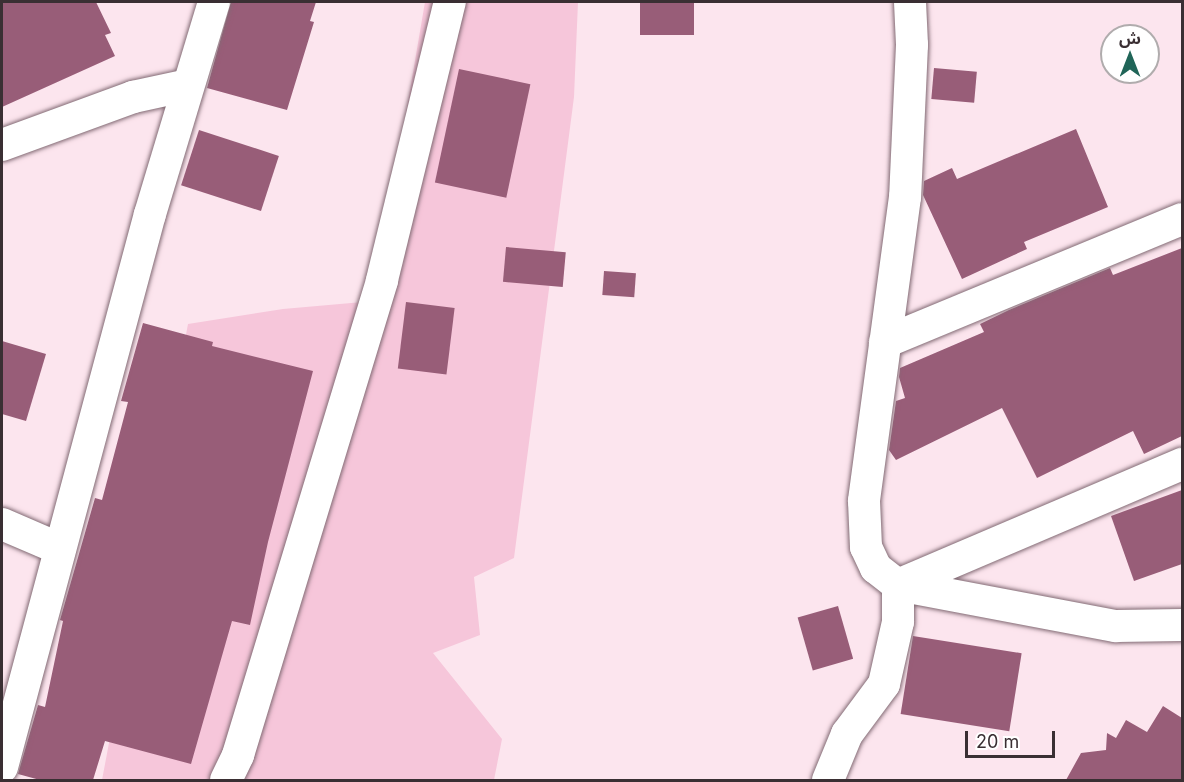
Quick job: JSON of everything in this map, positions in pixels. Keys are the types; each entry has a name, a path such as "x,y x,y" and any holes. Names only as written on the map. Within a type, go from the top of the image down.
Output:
{"street":[{"path":"2,766 150,214 214,2"},
{"path":"226,780 238,755 382,280 450,2"},
{"path":"910,2 912,45 905,197 864,501 866,547 876,568 898,585 1116,626 1182,625"},
{"path":"2,145 133,97 189,85"},
{"path":"885,342 1182,219"},
{"path":"898,585 1182,464"},
{"path":"2,524 60,549"},
{"path":"828,780 847,734 885,684 898,622 898,585"}],"shaded area":[{"path":"425,2 578,2 574,97 514,558 474,577 480,635 433,653 502,739 494,780 102,780 188,324 283,309 374,301"}],"building":[{"path":"2,2 96,2 111,33 105,35 115,56 2,107"},
{"path":"231,2 316,2 310,21 314,22 287,110 207,88"},
{"path":"640,2 694,2 694,35 640,35"},
{"path":"934,68 977,72 974,103 931,99"},
{"path":"459,69 530,84 506,198 435,182"},
{"path":"1076,129 1108,207 1024,242 1027,249 962,279 923,195 924,181 952,168 957,179"},
{"path":"199,130 279,156 261,211 181,185"},
{"path":"506,247 566,252 563,287 503,282"},
{"path":"1182,248 1182,436 1144,454 1133,431 1037,478 1002,408 896,460 889,450 896,401 905,398 899,377 900,368 984,332 980,324 1009,310 1110,268 1113,275"},
{"path":"604,271 636,273 634,297 602,295"},
{"path":"406,302 455,308 446,374 398,369"},
{"path":"143,323 213,342 212,346 313,371 268,542 250,625 232,621 191,764 105,741 93,780 40,780 18,774 38,705 45,707 63,621 60,620 95,498 102,500 128,402 121,401"},
{"path":"2,341 46,354 26,421 2,414"},
{"path":"1182,490 1182,564 1134,581 1111,516"},
{"path":"838,606 853,659 813,670 798,618"},
{"path":"913,636 1022,653 1009,731 901,714"},
{"path":"1163,706 1182,718 1182,780 1066,780 1081,753 1106,750 1107,733 1116,738 1126,720 1147,732"}]}
